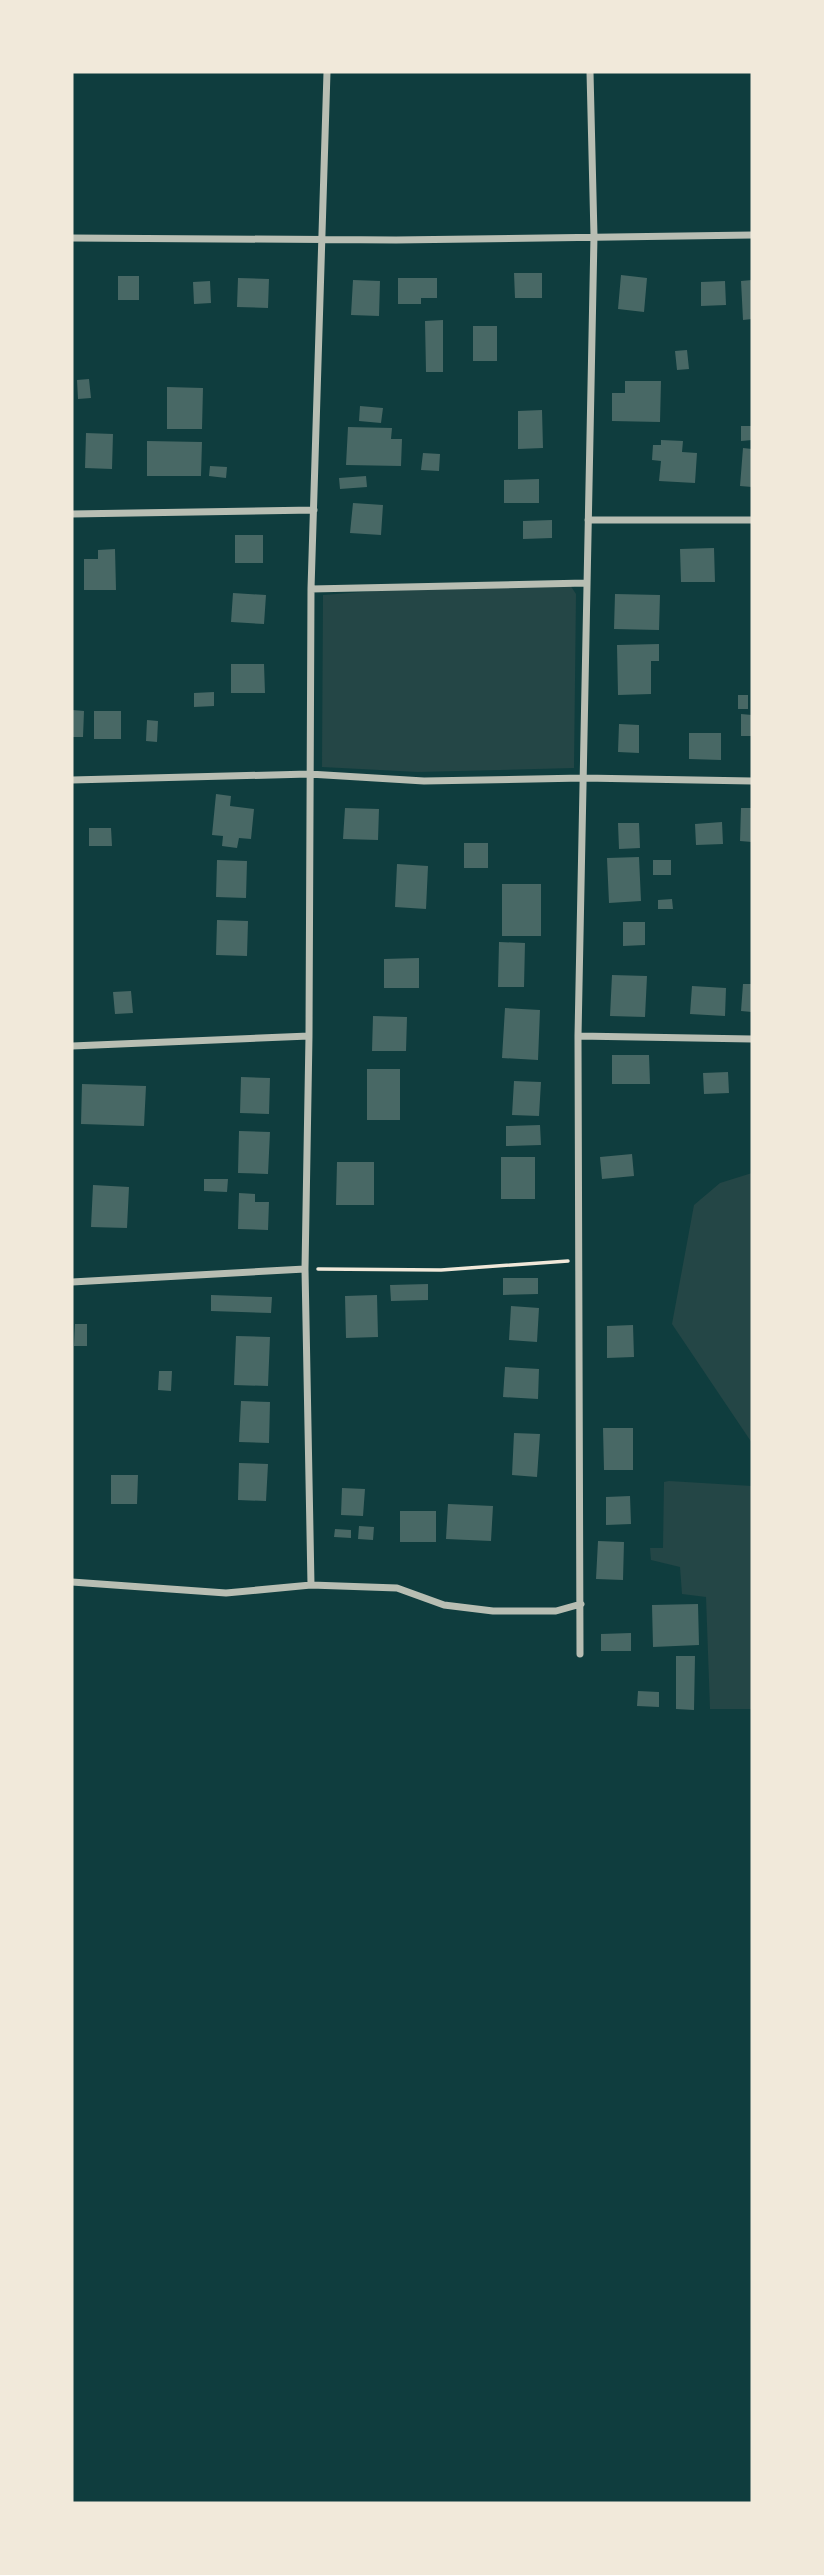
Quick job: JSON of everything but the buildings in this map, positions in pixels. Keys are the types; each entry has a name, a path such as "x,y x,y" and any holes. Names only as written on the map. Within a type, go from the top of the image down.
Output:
{"street":[{"path":"311,1585 305,1269 309,1036 309,774 320,238 327,72"},
{"path":"580,1654 578,1036 594,236 590,72"},
{"path":"72,238 752,235"},
{"path":"72,514 314,510"},
{"path":"588,520 752,520"},
{"path":"311,589 586,583"},
{"path":"72,780 309,774 424,782 583,778 752,781"},
{"path":"72,1045 309,1036"},
{"path":"578,1036 752,1039"},
{"path":"72,1282 305,1269"},
{"path":"72,1582 226,1593 311,1585 397,1588 444,1605 493,1611 556,1611 581,1604"}],"path":[{"path":"305,1269 441,1270 578,1260"}],"shaded area":[{"path":"570,585 576,594 574,768 418,772 322,767 323,595 441,586"},
{"path":"752,1173 752,1443 672,1324 694,1205 720,1183"},
{"path":"664,1482 752,1486 752,1709 710,1709 706,1597 682,1594 680,1567 651,1560 650,1548 663,1548"}]}
